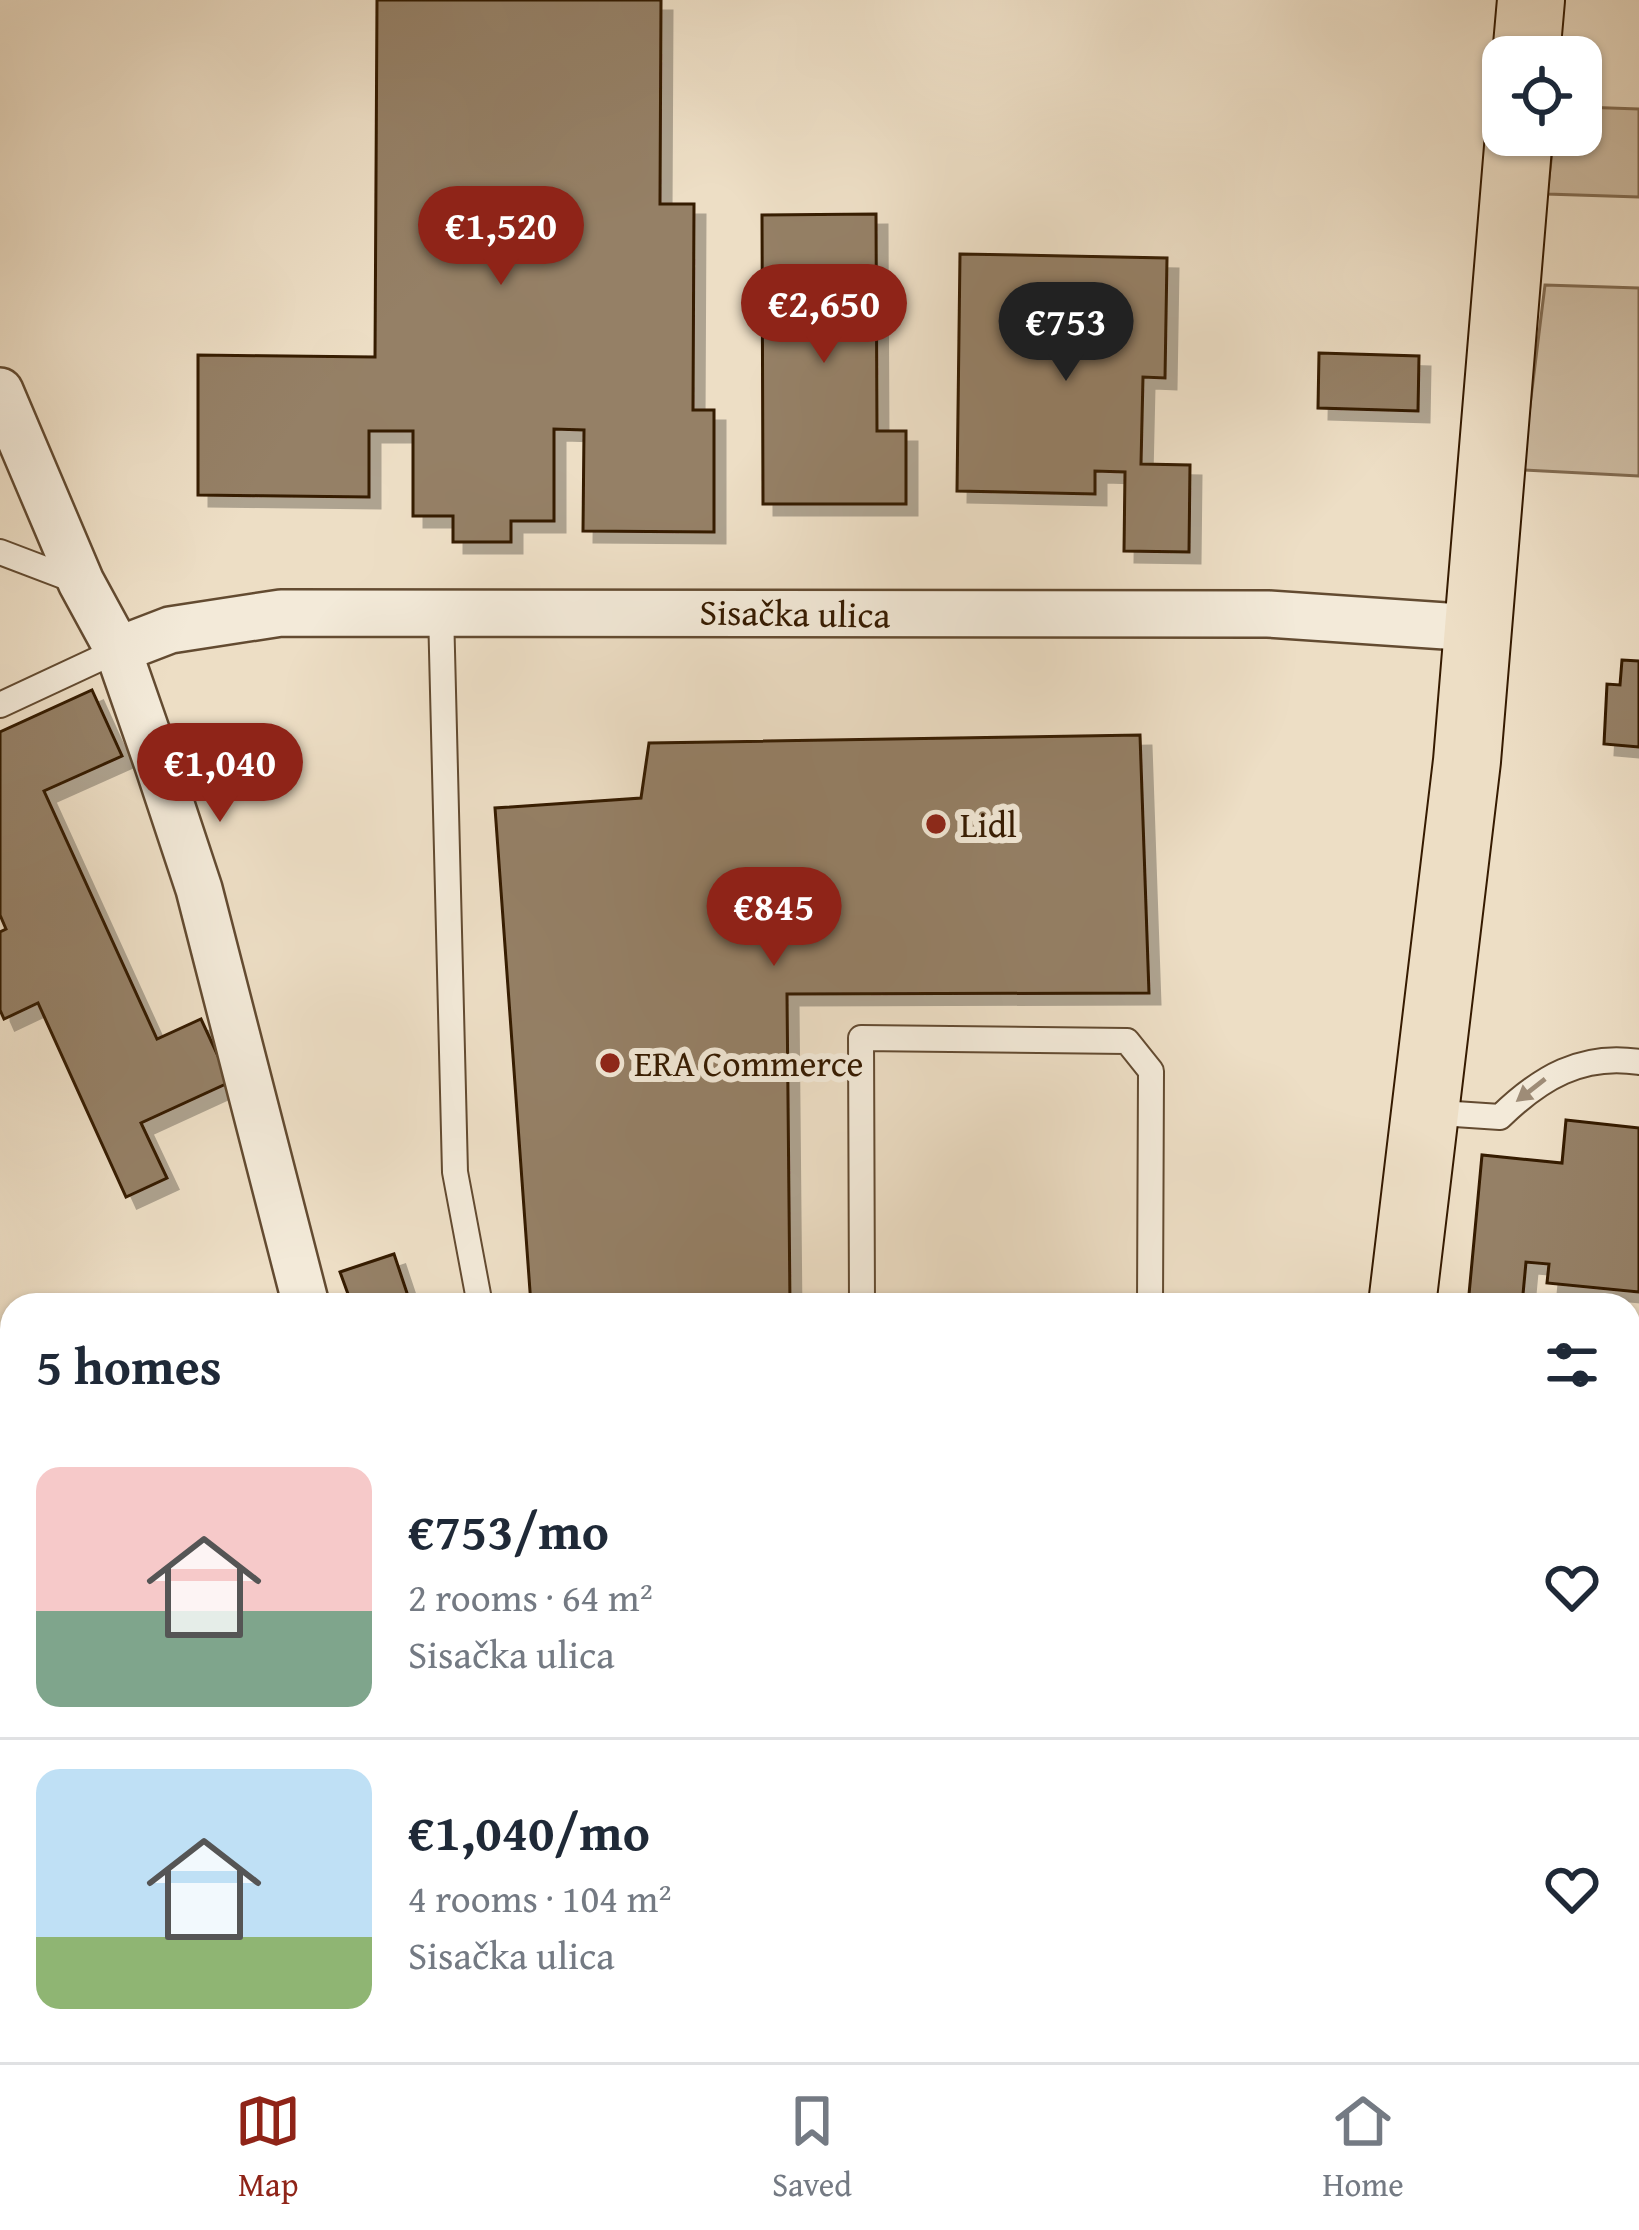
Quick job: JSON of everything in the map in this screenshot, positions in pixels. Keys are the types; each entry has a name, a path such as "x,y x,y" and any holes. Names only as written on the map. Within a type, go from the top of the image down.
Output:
{"main road":[{"path":"1528,36 1531,0"},
{"path":"1403,1293 1467,761 1517,156"}],"street":[{"path":"0,391 81,582 118,650 199,889 303,1293"},
{"name":"Sisačka ulica","path":"118,650 222,620 441,611 1268,614 1475,628"}],"lane":[{"path":"0,552 81,582"},
{"path":"441,611 455,1172 478,1293"},
{"path":"0,704 118,650"},
{"path":"862,1293 862,1038 1127,1041 1151,1071 1150,1293"},
{"path":"1425,1112 1500,1117 1549,1076 1579,1064 1639,1062"}],"shaded area":[{"path":"1602,108 1639,109 1639,197 1547,194 1552,156 1602,156"},
{"path":"1545,285 1639,288 1639,476 1522,470"}],"building":[{"path":"377,0 661,0 660,204 694,204 693,410 714,410 714,532 583,531 584,430 554,429 554,521 511,521 511,542 453,542 453,516 413,516 413,431 369,431 369,497 198,495 198,355 375,357"},
{"path":"876,214 877,431 906,431 906,504 763,504 762,215"},
{"path":"960,254 1167,258 1165,378 1143,377 1141,464 1190,465 1189,552 1124,551 1125,472 1095,471 1095,494 957,491"},
{"path":"1319,353 1419,356 1418,411 1318,408"},
{"path":"1622,660 1639,661 1639,747 1604,744 1607,684 1620,685"},
{"path":"92,690 122,756 44,791 157,1039 201,1019 230,1082 141,1123 167,1178 126,1197 38,1003 4,1019 0,1010 0,932 6,929 0,915 0,732"},
{"path":"1140,735 1149,993 787,994 790,1293 530,1293 495,808 641,798 649,743"},
{"path":"1566,1120 1639,1128 1639,1292 1547,1283 1549,1264 1526,1262 1523,1293 1469,1293 1482,1155 1562,1163"},
{"path":"394,1254 407,1293 348,1293 340,1272"}],"place":[{"name":"Lidl","path":"936,824"},
{"name":"ERA Commerce","path":"610,1063"}]}
